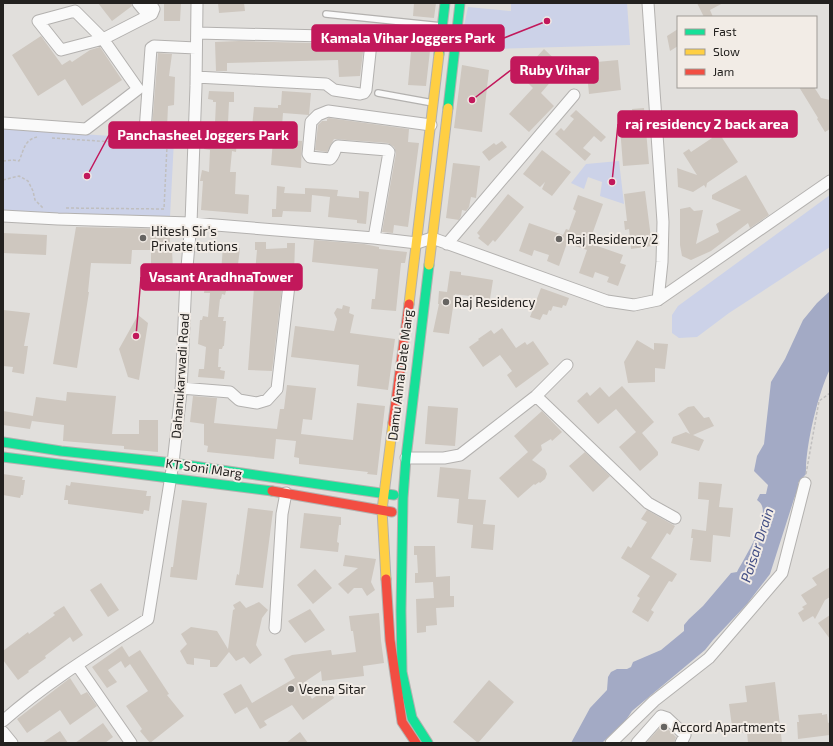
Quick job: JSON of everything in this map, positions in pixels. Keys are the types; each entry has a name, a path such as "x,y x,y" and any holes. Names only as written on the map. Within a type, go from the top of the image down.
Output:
{"street":[{"path":"138,3 148,15"},
{"path":"3,123 86,129 138,89 103,39 75,11 38,21 61,50 103,39 152,14 154,9 150,3"},
{"name":"Dahanukarwadi Road","path":"3,721 18,708 77,665 148,619 173,463 181,388 186,278 191,223 197,3"},
{"name":"Damu Anna Date Marg","path":"416,743 402,722 390,640 382,510 417,243 445,3"},
{"name":"Damu Anna Date Marg","path":"428,743 412,718 402,672 401,611 403,498 406,458 460,3"},
{"path":"648,3 662,222 662,262 658,300"},
{"path":"196,33 366,37 371,39 366,90 364,93 360,94 334,90 326,84 196,77"},
{"path":"194,136 148,134 145,131 151,48 154,46 196,48"},
{"path":"439,56 454,57"},
{"path":"447,244 574,95"},
{"path":"374,238 389,152 387,150 338,146 336,147 334,157 330,159 310,157 308,154 311,122 318,115 328,111 431,125"},
{"path":"3,216 191,223 417,243 432,238 607,300 634,305 658,300 830,182"},
{"path":"181,388 230,392 239,400 257,403 267,400 277,389 289,285 288,281 186,278"},
{"path":"406,458 444,458 460,455 536,396 567,365"},
{"path":"536,396 648,503 675,518"},
{"name":"KT Soni Marg","path":"3,442 61,451 173,463 385,492 403,498"},
{"name":"KT Soni Marg","path":"3,457 286,493 403,514"},
{"path":"611,743 654,701 709,658 782,573 805,483"},
{"path":"275,628 282,514 286,493"},
{"path":"77,665 131,743"},
{"path":"637,743 661,716 667,718 685,735 681,743"},
{"path":"3,732 12,743"}],"lane":[{"path":"326,14 442,26"},
{"path":"378,93 433,103"}],"path":[{"path":"3,161 19,161 28,141 39,136"},
{"path":"50,137 57,139 144,144"},
{"path":"66,208 164,209 167,146 159,145"},
{"path":"3,180 18,176 28,181 33,190 35,200 43,208"},
{"path":"805,483 819,401 830,393"}],"shaded area":[{"path":"511,3 627,3 630,45 459,50 468,7 511,11"},
{"path":"3,129 174,140 170,217 3,212"},
{"path":"619,161 624,204 600,196 602,182 588,177 584,189 571,183 586,164"},
{"path":"830,195 830,247 729,313 697,337 679,338 672,333 672,315 678,306"}],"water":[{"name":"Poisar Drain","path":"830,291 830,369 825,379 813,421 806,463 806,474 798,483 799,486 770,574 747,604 705,650 632,711 626,720 602,743 571,743 590,708 607,690 608,677 611,672 617,669 627,669 631,667 633,662 661,650 684,631 684,625 703,606 731,573 737,572 755,538 762,519 763,510 760,502 757,500 760,494 766,494 768,485 754,471 757,456 764,444 771,382 785,359 803,320 817,303"}],"building":[{"path":"98,3 131,3 132,6 112,21"},
{"path":"164,3 181,3 180,21 164,21"},
{"path":"218,3 244,3 245,11 219,13"},
{"path":"414,3 436,3 434,18 413,16"},
{"path":"697,3 723,3 710,10 713,16 704,16"},
{"path":"677,30 677,47 670,51 667,36"},
{"path":"391,31 432,33 426,86 408,85 411,52 390,51"},
{"path":"41,36 62,65 70,60 72,62 90,50 100,47 122,80 82,106 65,79 38,96 12,55"},
{"path":"239,41 364,45 360,76 339,77 338,60 227,63 227,71 216,71 215,42"},
{"path":"544,49 565,69 555,81 553,79 541,93 554,106 529,132 509,114 533,88 520,75"},
{"path":"158,53 172,54 169,76 175,77 174,105 168,106 167,128 152,127"},
{"path":"618,60 621,90 589,94 586,63"},
{"path":"462,65 489,70 482,132 454,128"},
{"path":"800,88 815,88 821,98 830,100 830,129 825,132 817,119 818,118"},
{"path":"209,91 234,92 234,102 229,102 228,123 232,123 232,127 238,127 236,152 232,151 230,172 236,172 235,194 249,195 248,214 201,210 203,181 200,181 202,170 209,172 210,150 204,149 204,138 206,139 207,122 215,123 216,102 208,99"},
{"path":"282,91 311,93 309,115 283,113 281,139 302,141 301,168 271,165 273,140 251,138 254,107 278,108 278,105 281,105"},
{"path":"644,108 649,164 623,166 620,127 624,127 623,120 629,119 628,115 633,114 632,109"},
{"path":"576,110 606,137 601,142 594,136 583,148 591,154 585,161 555,134 561,128 564,131 574,119 570,116"},
{"path":"329,118 409,129 408,142 419,143 408,227 394,225 393,233 382,232 396,153 394,147 388,143 334,139 327,152 315,150 318,125 322,121 327,121"},
{"path":"717,130 738,162 707,183 706,188 704,185 693,192 678,187 677,168 697,175 683,153 689,149 691,152 712,138 710,135"},
{"path":"502,141 507,147 489,161 482,152 494,143 496,145"},
{"path":"542,150 571,172 552,196 542,189 545,182 540,187 523,174"},
{"path":"453,163 480,166 476,198 471,197 469,207 466,211 462,210 459,220 446,218"},
{"path":"746,175 769,215 750,228 748,223 711,251 691,260 682,256 680,245 680,209 690,207 694,211 703,210 696,244 719,232 716,224 741,210 712,199 712,195"},
{"path":"277,186 285,187 284,193 305,194 305,188 326,189 338,190 337,196 359,198 359,191 369,192 366,224 357,223 357,220 328,217 330,197 312,195 311,212 283,211 282,217 272,217 272,209 276,209"},
{"path":"645,191 652,246 631,249 629,229 625,230 624,221 627,221 624,194"},
{"path":"508,194 524,207 495,242 493,240 488,246 478,238 480,236 477,233"},
{"name":"Raj Residency 2","path":"578,195 603,204 589,243 623,255 620,263 626,265 618,286 607,282 609,277 595,272 593,278 579,273 587,250 567,243 559,266 547,261 549,255 534,250 532,256 519,251 529,223 563,235 566,229 569,230 576,211 573,209"},
{"path":"76,227 170,229 170,249 172,250 173,269 151,268 151,250 132,250 131,264 91,263 89,292 77,368 53,364"},
{"path":"3,233 47,235 46,255 3,253"},
{"path":"314,240 364,244 379,247 379,249 407,252 405,263 401,263 396,311 371,309 372,299 375,299 378,269 312,262"},
{"path":"255,242 266,242 266,249 287,248 287,243 295,243 294,275 255,273 257,250 255,250"},
{"path":"223,247 240,248 237,273 221,272"},
{"name":"Raj Residency","path":"450,271 461,272 461,275 493,280 490,299 455,294 449,334 433,332 439,304 439,291 447,292"},
{"path":"205,286 228,286 228,291 226,291 225,295 222,294 220,299 218,317 224,317 223,321 226,321 224,346 222,349 219,349 218,367 221,367 220,370 225,371 224,379 198,377 199,369 204,369 206,347 198,344 200,320 202,320 203,316 208,317 210,293 204,293"},
{"path":"254,287 282,288 272,371 248,370"},
{"path":"541,288 569,298 566,306 563,305 562,308 553,306 551,311 549,310 547,315 543,314 540,320 530,317"},
{"path":"343,305 350,307 349,313 354,315 350,333 395,339 388,390 357,386 359,365 291,357 295,326 334,331 337,319 334,313 337,308 342,309"},
{"path":"3,310 30,313 24,346 28,346 24,374 12,372 13,367 3,366"},
{"path":"138,315 148,323 139,380 128,377 119,349"},
{"path":"502,328 516,348 525,342 527,345 533,341 549,364 516,388 507,375 512,371 500,355 483,367 469,347 491,330 494,334"},
{"path":"637,340 654,350 654,343 668,344 665,369 655,368 655,382 628,383 624,362"},
{"path":"287,385 316,388 312,420 303,419 301,434 353,440 357,403 385,406 377,475 367,474 368,472 299,464 299,458 294,457 296,441 276,439 274,459 207,452 208,446 204,445 204,424 190,422 193,396 217,398 214,423 277,429 280,409 284,409"},
{"path":"622,386 654,422 642,433 658,452 658,455 640,471 619,447 636,432 616,409 598,424 577,401 587,392 590,396 600,387 609,397"},
{"path":"67,392 116,396 112,434 139,434 139,420 158,420 158,452 124,449 124,446 63,441 64,425 32,421 36,397 66,401"},
{"path":"428,406 458,408 455,446 425,444"},
{"path":"694,406 704,418 709,417 714,426 693,435 704,440 699,451 671,443 673,437 686,432 690,434 678,414 688,407"},
{"path":"3,411 33,416 30,429 3,425"},
{"path":"542,411 562,432 552,441 551,439 541,445 542,450 532,460 545,469 547,474 545,479 540,483 534,484 518,498 499,478 528,452 514,436"},
{"path":"585,452 610,476 593,492 569,466"},
{"path":"440,467 471,470 468,499 486,500 483,524 495,525 493,550 471,548 473,525 457,523 459,499 437,497"},
{"path":"3,474 23,477 22,480 25,480 23,495 21,495 20,498 3,495"},
{"path":"71,482 147,491 146,496 151,496 149,511 144,510 143,514 68,504 68,500 64,500 66,485 70,486"},
{"path":"699,482 722,484 719,507 733,508 730,537 713,535 711,562 690,560 693,538 691,538 692,529 706,531 709,500 698,499"},
{"path":"182,500 207,503 197,580 170,577 171,567 173,567"},
{"path":"248,508 273,511 263,588 235,585 237,574 239,575"},
{"path":"647,510 675,526 670,535 667,533 651,558 677,574 672,582 669,581 651,610 654,612 648,622 632,612 640,598 637,596 650,576 621,558 628,546 631,548 647,522 641,519"},
{"path":"304,513 341,517 341,525 339,525 337,542 339,543 338,552 300,548"},
{"path":"414,546 435,546 436,577 450,576 450,596 454,596 454,607 436,608 437,625 426,626 426,632 417,633 416,599 434,598 433,582 415,583 415,573 418,573 417,555 414,555"},
{"path":"345,555 376,559 371,582 375,590 367,596 362,588 354,588 348,594 338,584 358,568 343,566"},
{"path":"830,567 830,597 825,600 815,619 813,616 803,622 798,613 804,609 802,607 807,604 801,595 817,585 812,578"},
{"path":"315,569 332,588 313,604 297,585"},
{"path":"101,583 119,610 108,617 90,590"},
{"path":"240,601 246,608 259,602 268,610 262,618 256,645 262,655 250,664 244,657 236,661 229,652 217,667 210,667 210,660 194,658 194,665 187,664 180,651 187,644 181,634 191,627 217,631 228,649 233,610 235,609 233,605"},
{"path":"64,606 83,635 73,642 70,637 45,656 46,658 18,680 3,660 3,651 28,632 29,634 55,615 53,613"},
{"path":"310,609 325,630 305,643 288,621"},
{"path":"379,613 384,663 363,666 364,676 322,681 321,671 303,683 312,699 327,688 334,698 303,720 292,705 264,721 267,725 260,729 247,707 235,714 223,694 241,684 252,703 295,678 284,659 292,655 331,650 332,655 356,652 349,616"},
{"path":"830,615 830,639 818,623"},
{"path":"122,646 129,657 140,650 169,694 167,695 184,716 150,743 140,731 142,729 126,706 148,691 130,664 125,668 121,661 108,670 117,682 107,688 92,667"},
{"path":"70,678 81,695 87,692 97,706 70,725 60,710 27,733 17,719"},
{"path":"489,680 514,702 478,743 453,722"},
{"path":"775,682 782,743 748,743 747,732 733,734 729,704 747,702 745,686"},
{"path":"822,713 822,715 827,714 828,723 830,722 830,735 798,739 798,715"},
{"path":"103,723 113,737 105,743 75,743"},
{"path":"663,724 676,737 674,743 646,743"},
{"path":"60,731 68,743 42,743"},
{"path":"300,732 308,743 286,743"}],"traffic: fast":[{"path":"439,54 445,3"},
{"path":"448,108 460,3"},
{"path":"428,743 412,718 402,672 401,611 403,498 406,458 429,265"},
{"path":"3,442 61,451 173,463 394,495"},
{"path":"3,457 272,491"}],"traffic: slow":[{"path":"409,304 439,54"},
{"path":"429,265 448,108"},
{"path":"386,579 382,510 393,423"}],"traffic: jam":[{"path":"393,423 409,304"},
{"path":"272,491 392,512"},
{"path":"386,579 390,640 402,722 416,743"}],"place":[{"name":"Kamala Vihar Joggers Park","path":"547,21"},
{"name":"Ruby Vihar","path":"472,100"},
{"name":"Panchasheel Joggers Park","path":"87,176"},
{"name":"raj residency 2 back area","path":"612,182"},
{"name":"Hitesh Sir's Private tutions","path":"143,238"},
{"name":"Raj Residency 2","path":"559,239"},
{"name":"Raj Residency","path":"446,302"},
{"name":"Vasant AradhnaTower","path":"136,336"},
{"name":"Veena Sitar","path":"291,689"},
{"name":"Accord Apartments","path":"664,727"}]}
